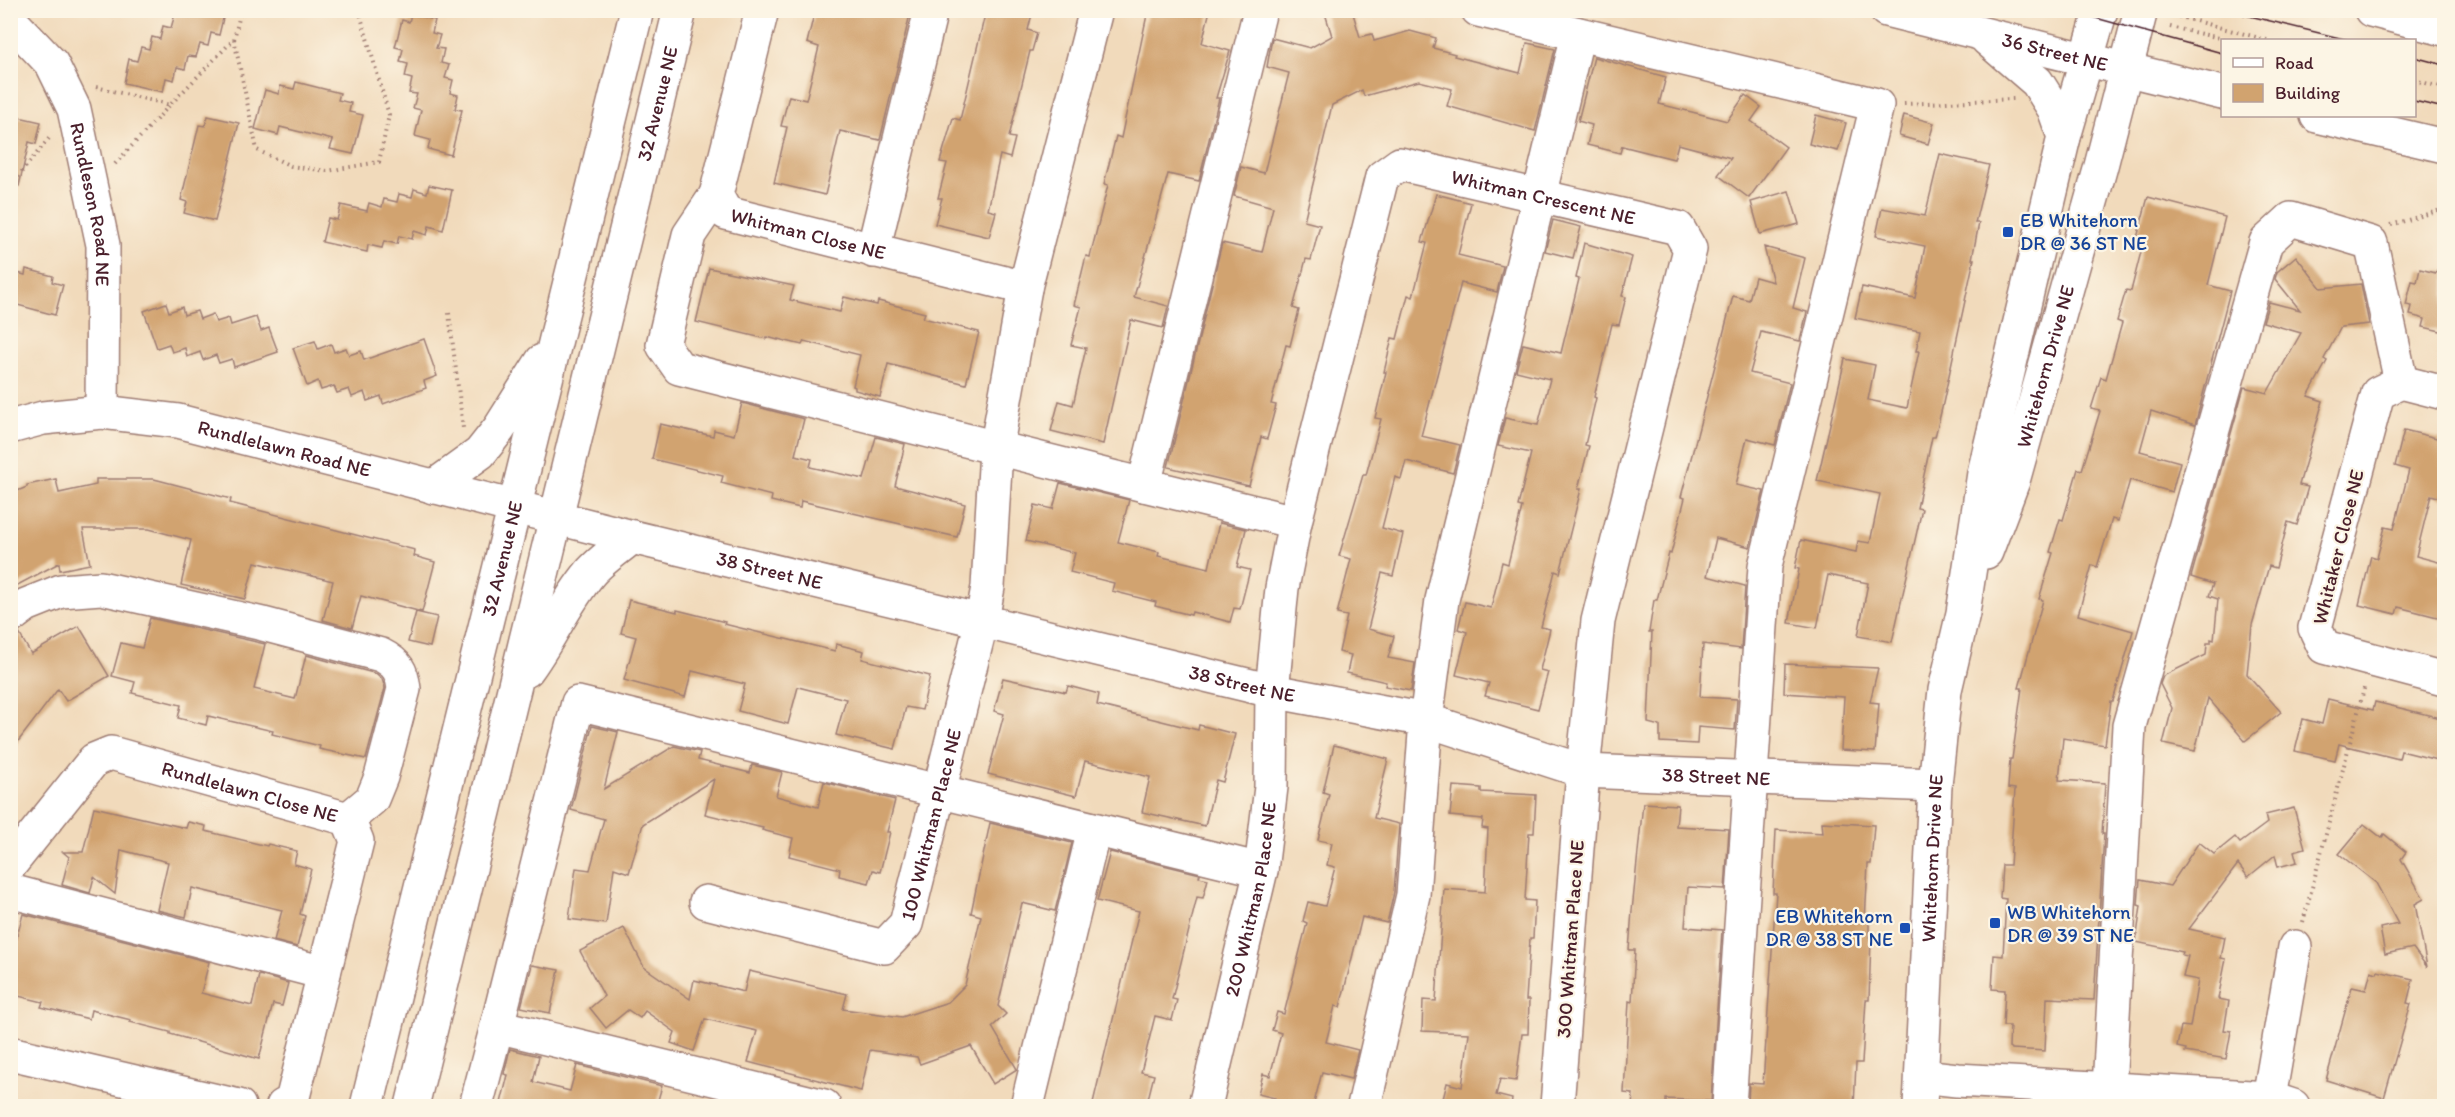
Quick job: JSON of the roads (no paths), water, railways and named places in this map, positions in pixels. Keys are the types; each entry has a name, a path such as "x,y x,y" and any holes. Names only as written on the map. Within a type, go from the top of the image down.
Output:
{"street":[{"name":"32 Avenue NE","path":"368,1107 638,10"},
{"name":"32 Avenue NE","path":"412,1107 680,10"},
{"name":"Whitman Close NE","path":"762,10 716,195 726,213 1025,288"},
{"path":"873,251 931,10"},
{"path":"982,620 988,587 996,450 1025,288 1096,10"},
{"path":"1144,485 1260,10"},
{"path":"1478,10 1877,105 1765,566 1749,778 1729,1107"},
{"name":"36 Street NE","path":"1886,10 2221,93"},
{"name":"Whitehorn Drive NE","path":"1921,1091 1935,784 1945,690 1963,613 1984,473 2064,137 2101,10"},
{"name":"Whitehorn Drive NE","path":"1963,613 2013,481 2141,10"},
{"path":"2371,10 2445,29"},
{"name":"Rundleson Road NE","path":"10,20 52,64 74,109 103,245 102,412"},
{"path":"1364,1107 1413,895 1426,720 1442,600 1578,34"},
{"path":"1981,34 2037,82 2054,109 2064,137"},
{"path":"2321,117 2445,146"},
{"name":"Whitman Crescent NE","path":"1272,691 1282,588 1295,522 1382,177 1400,164 1678,228 1690,249 1598,621 1583,771"},
{"path":"716,195 689,235 663,345 679,368 996,450 1295,522"},
{"path":"2108,1097 2129,726 2266,242 2291,219 2371,243 2401,382 2445,393"},
{"path":"434,488 480,453 499,429 557,337"},
{"name":"Whitaker Close NE","path":"2401,382 2378,393 2315,628 2324,647 2373,662 2445,679"},
{"name":"Rundlelawn Road NE","path":"10,428 43,418 102,412 178,421 557,518"},
{"name":"38 Street NE","path":"557,518 1272,691 1426,720 1583,771 1935,784"},
{"path":"513,688 540,652 573,595 591,571 632,537"},
{"path":"10,617 26,605 61,591 101,588 274,627 381,655 395,662 402,675 404,689 381,777 372,799 348,819"},
{"name":"100 Whitman Place NE","path":"706,902 884,947 906,924 941,792 982,620"},
{"name":"200 Whitman Place NE","path":"1205,1107 1261,870 1271,787 1272,691"},
{"path":"476,1107 578,703 1261,870"},
{"name":"Rundlelawn Close NE","path":"10,865 94,760 111,753 348,819 357,841 292,1101 283,1107"},
{"name":"300 Whitman Place NE","path":"1557,1107 1583,771"},
{"path":"1027,1107 1094,830"},
{"path":"10,891 324,973"},
{"path":"1921,1091 1957,1080 2108,1097 2281,1102 2295,947"},
{"path":"497,1026 824,1107"},
{"path":"10,1053 238,1107"}],"tram line":[{"path":"2067,10 2221,53"},
{"path":"2225,10 2344,39"},
{"path":"2416,58 2444,65"},
{"path":"2416,101 2444,108"}],"place":[{"name":"EB Whitehorn DR @ 36 ST NE","path":"2008,232"},
{"name":"WB Whitehorn DR @ 39 ST NE","path":"1995,923"},
{"name":"EB Whitehorn DR @ 38 ST NE","path":"1905,928"}]}
